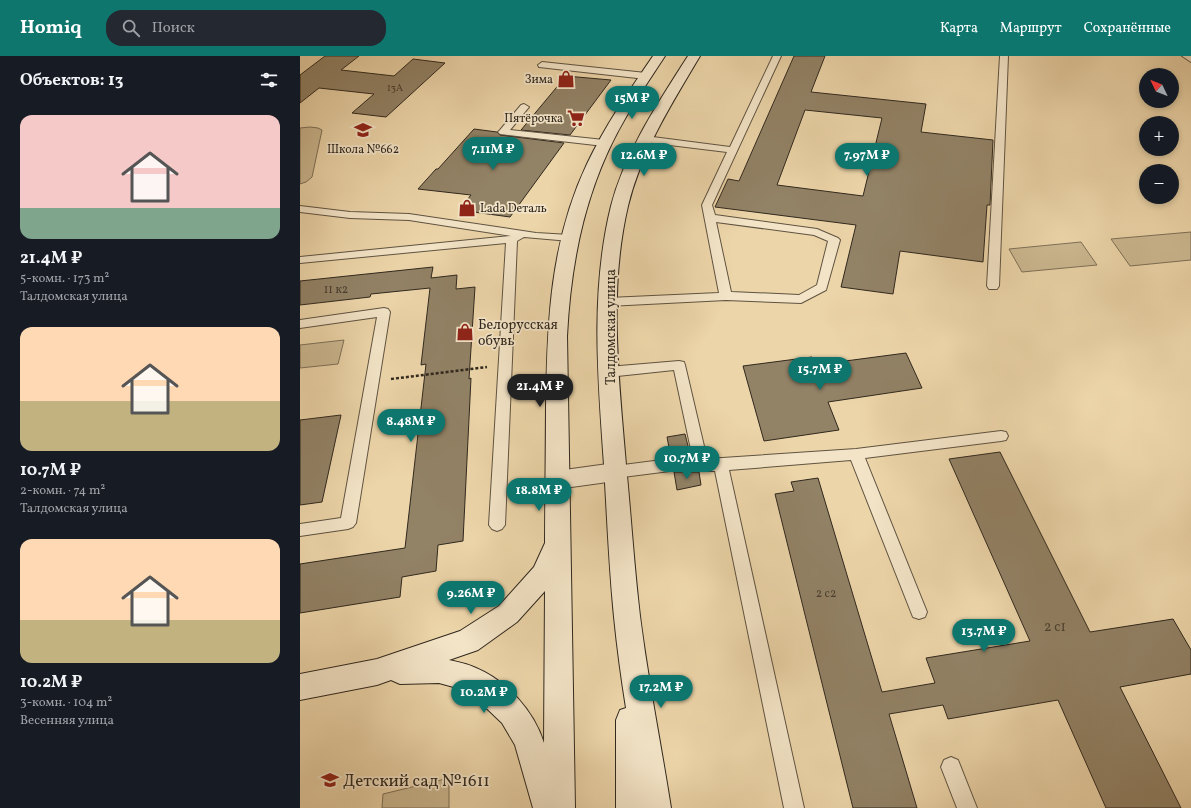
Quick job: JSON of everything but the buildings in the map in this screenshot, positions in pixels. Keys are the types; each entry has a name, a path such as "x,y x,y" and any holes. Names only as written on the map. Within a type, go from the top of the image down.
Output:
{"main road":[{"path":"559,808 557,336 560,293 570,238 578,208 605,142 618,118 659,56"},
{"name":"Талдомская улица","path":"628,616 608,372 608,302 612,247 621,205 633,167 636,138 654,122 694,56"},
{"path":"605,142 613,136 636,138"},
{"path":"557,480 615,472"},
{"path":"300,687 377,672 468,641 508,614 544,574 557,543"},
{"path":"628,616 632,808"},
{"path":"628,616 655,808"},
{"path":"377,672 439,670 468,678 491,693 512,713 528,738 549,808"}],"lane":[{"path":"726,296 707,205 777,56"},
{"path":"993,286 1004,56"},
{"path":"1186,56 1191,60"},
{"path":"542,65 646,76"},
{"path":"524,107 502,132 605,142"},
{"path":"636,138 733,150"},
{"path":"300,209 350,215 409,217 570,238"},
{"path":"608,302 726,296 801,299 822,287 834,240 817,232 710,218"},
{"path":"300,260 512,239 525,233"},
{"path":"497,526 512,239"},
{"path":"300,324 384,312 348,522 300,530"},
{"path":"608,372 679,365 701,464"},
{"path":"615,472 670,465 721,465 856,454 1001,436"},
{"path":"856,454 918,612"},
{"path":"721,465 794,808"},
{"path":"952,766 967,808"}],"path":[{"path":"372,382 506,365"}],"shaded area":[{"path":"310,127 322,130 312,177 306,182 300,184 300,128"},
{"path":"1191,232 1191,260 1130,266 1111,239"},
{"path":"1081,242 1097,265 1022,272 1009,249"},
{"path":"344,340 338,364 300,368 300,345"},
{"path":"449,778 449,808 382,808 383,794"}],"place":[{"name":"Зима","path":"566,79"},
{"name":"Пятёрочка","path":"576,118"},
{"name":"Школа №662","path":"363,130"},
{"name":"Lada Dеталь","path":"467,208"},
{"name":"Белорусская обувь","path":"465,332"},
{"name":"Детский сад №1611","path":"330,780"}]}
